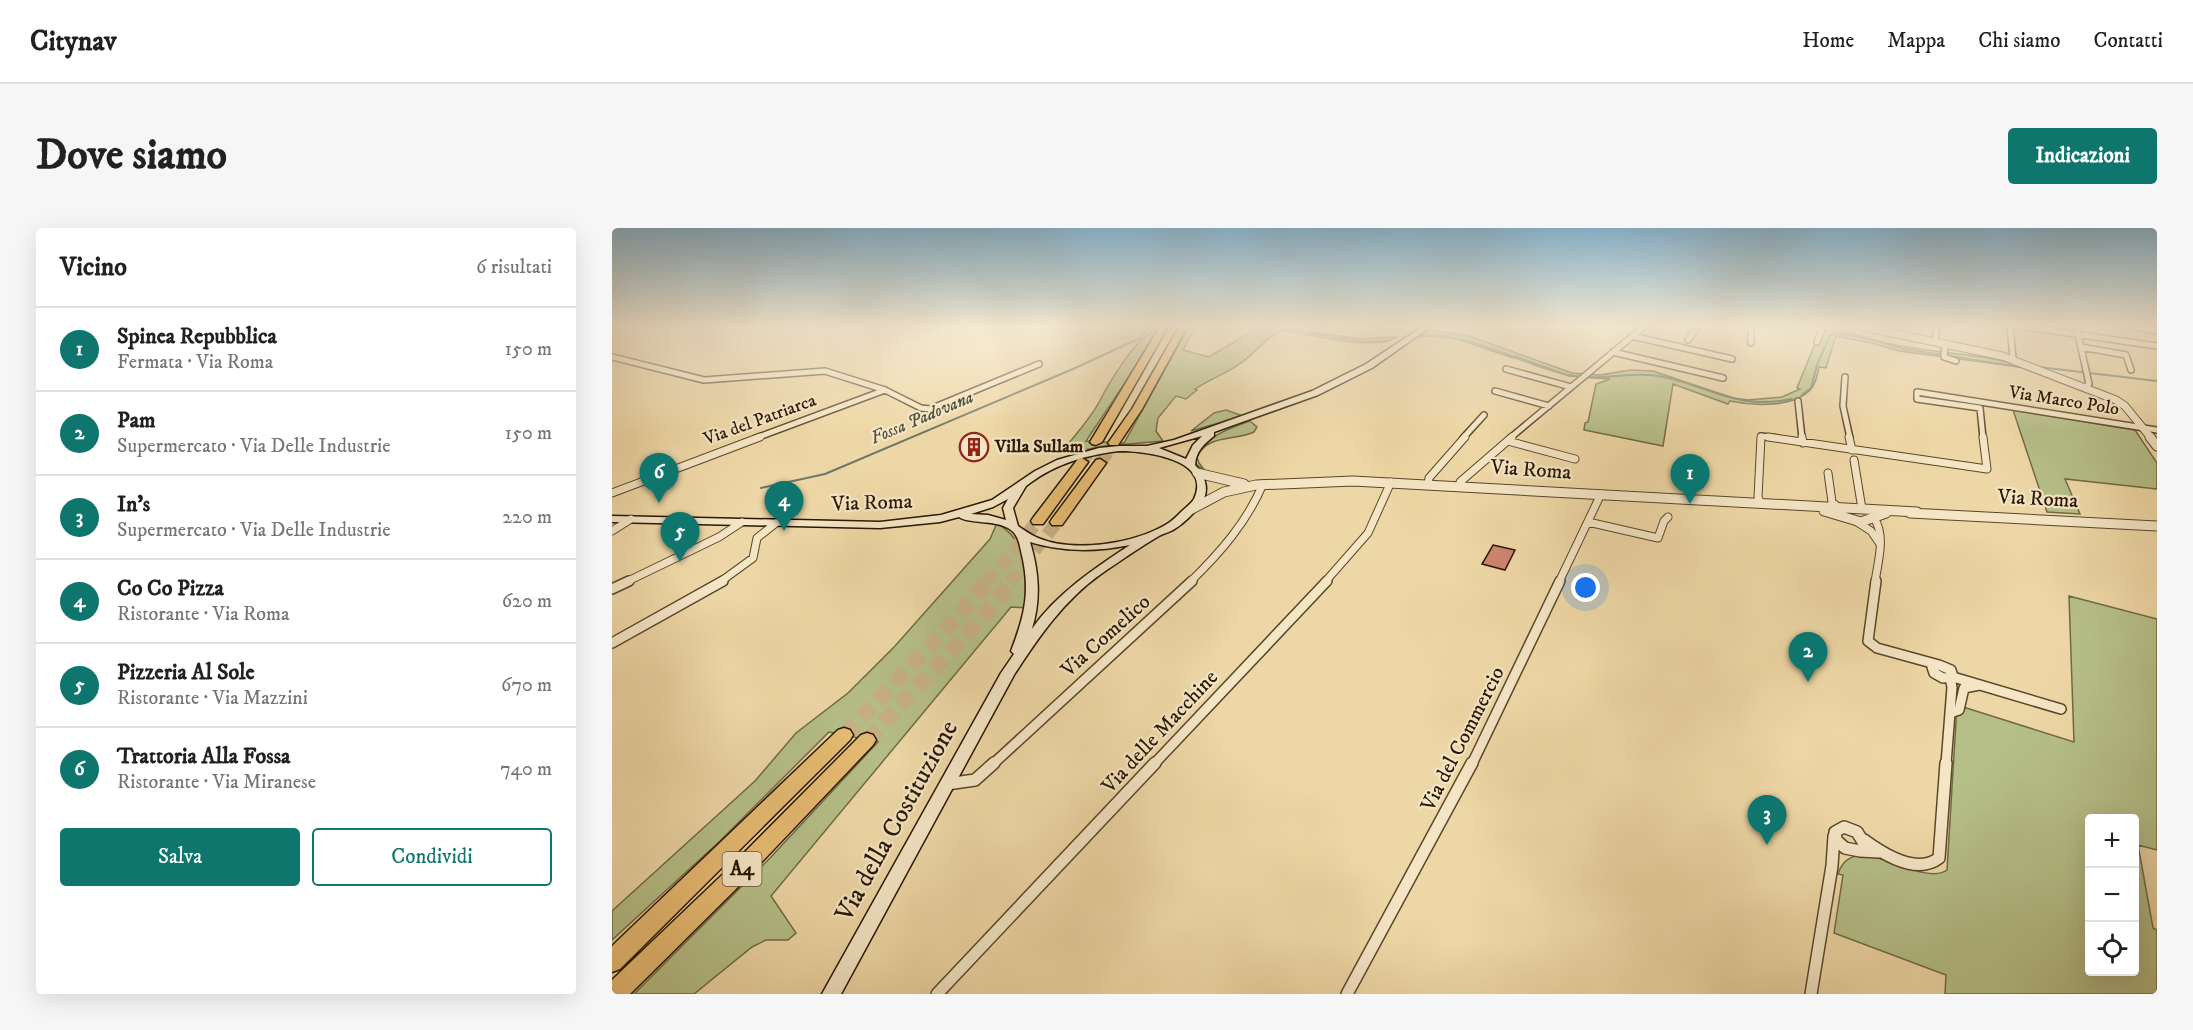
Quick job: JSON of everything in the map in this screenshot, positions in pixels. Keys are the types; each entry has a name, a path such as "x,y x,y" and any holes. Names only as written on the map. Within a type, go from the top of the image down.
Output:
{"highway":[{"path":"1096,442 1144,361"},
{"path":"1114,443 1137,409 1164,361"},
{"path":"1038,521 1082,462"},
{"path":"1057,522 1100,463"},
{"name":"A4","path":"612,961 844,735"},
{"name":"A4","path":"614,994 729,882 867,740"}],"main road":[{"path":"940,519 988,505 1045,468 1079,455 1176,442 1333,385 1377,361"},
{"path":"1008,673 1039,627 1073,591 1095,573 1175,524 1192,509 1201,494 1201,484 1190,458 1198,444 1228,425"},
{"path":"1137,449 1169,454 1194,469"},
{"path":"1008,673 1027,627 1034,599 1034,576 1017,530 1009,517 1008,508 1022,484"},
{"path":"940,519 981,517 1017,530 1050,547 1077,550 1113,548 1152,536"},
{"name":"Via Roma","path":"612,519 880,525 940,519"},
{"name":"Via della Costituzione","path":"831,994 1008,673"}],"street":[{"name":"Via del Patriarca","path":"627,361 698,379 724,380 825,371 885,390 921,408 930,409 1039,364"},
{"path":"1460,486 1460,482 1603,361"},
{"path":"1650,361 1723,378"},
{"path":"2015,361 2121,403 2157,446"},
{"path":"2084,361 2089,384 2084,388"},
{"path":"2128,361 2131,370"},
{"path":"1506,369 1571,387"},
{"path":"1761,504 1758,496 1761,436 1852,450 1844,406 1845,377"},
{"name":"Via del Patriarca","path":"612,493 885,390"},
{"path":"1495,391 1549,406"},
{"name":"Via Marco Polo","path":"1979,406 1917,392 1917,399 2157,430"},
{"path":"1798,401 1803,443"},
{"name":"Via Marco Polo","path":"1852,450 1987,469 1979,406"},
{"path":"1428,484 1429,478 1484,415"},
{"path":"1508,441 1575,459"},
{"path":"1854,460 1864,509 1874,517 1880,527 1881,544 1868,641 1875,647 1915,659 1949,676 2061,709"},
{"path":"1194,469 1220,480 1259,485"},
{"path":"1828,473 1832,502 1839,511"},
{"name":"Via Roma","path":"1259,485 1391,482 1761,504 1839,511 1888,509 2157,526"},
{"name":"Via delle Macchine","path":"937,994 1348,558 1368,533 1391,482"},
{"path":"1192,509 1224,492 1259,485"},
{"name":"Via Comelico","path":"947,784 975,780 1169,602 1225,544 1257,504 1259,485"},
{"name":"Via del Commercio","path":"1347,994 1466,776 1601,494"},
{"name":"Via Roma","path":"1839,511 1857,522 1869,521 1884,514 1917,512"},
{"path":"1588,522 1658,538 1664,521 1668,517"},
{"path":"612,531 631,519"},
{"path":"612,590 719,537 742,522"},
{"path":"1857,522 1868,528 1881,544"},
{"path":"612,643 747,565 753,558 757,538 776,523"},
{"path":"1868,528 1880,527"},
{"path":"1935,667 1949,676"},
{"path":"1834,836 1839,845 1888,854 1918,865 1932,864 1939,858 1950,713 1949,676"},
{"path":"1950,713 1959,710 1964,688 1982,685"},
{"path":"1811,994 1832,866 1834,836 1838,828 1844,827 1857,832 1860,848"},
{"path":"1832,866 1839,858 1860,848"}],"green space":[{"path":"1124,361 1139,361 1086,441 1124,443 1170,361 1244,361 1195,389 1197,390 1186,399 1176,396 1158,418 1156,431 1163,441 1105,446 1068,453 1064,449 1091,416"},
{"path":"1528,361 1538,361 1572,373 1600,375 1630,370 1653,371 1733,398 1748,400 1782,397 1800,389 1797,388 1808,361 1828,361 1826,368 1819,367 1813,386 1804,395 1794,400 1773,404 1730,401 1728,404 1673,384 1663,446 1584,430 1585,423 1588,422 1596,384 1610,379 1569,376"},
{"path":"1973,361 2001,361 2028,368"},
{"path":"1226,410 1243,416 1191,431 1214,413"},
{"path":"2013,410 2135,430 2157,463 2157,489 2065,479 2080,514 2047,512"},
{"path":"1250,421 1257,427 1254,432 1214,441 1207,445 1197,457 1205,471 1196,464 1195,460 1199,452 1211,439"},
{"path":"997,523 1016,540 1025,560 1027,608 1011,607 771,896 796,933 788,940 766,940 752,947 694,994 634,994 770,858 878,742 829,732 720,841 612,940 612,911 755,781 796,733 848,693 895,646 990,539"},
{"path":"2069,596 2157,619 2157,850 2139,845 2139,814 2085,814 2085,976 2139,976 2139,851 2153,928 2157,930 2157,994 1945,994 1946,975 1834,933 1843,875 1838,874 1846,861 1858,856 1872,857 1921,872 1935,874 1947,870 1957,705 2074,742"}],"building":[{"path":"1493,545 1515,550 1505,570 1482,564"}],"waterway":[{"name":"Fossa Padovana","path":"761,488 825,474 1091,361"},
{"path":"1525,361 1580,377 1628,375 1664,377 1740,400 1773,402 1792,399"},
{"path":"1802,395 1811,388 1819,361"},
{"path":"1979,361 2026,368"},
{"path":"2039,367 2157,381"}],"tunnel":[{"path":"1082,462 1096,442"},
{"path":"1100,463 1114,443"},
{"path":"987,582 1038,521"},
{"path":"1010,582 1057,522"},
{"path":"844,735 959,615 988,581"},
{"path":"867,740 982,618 1011,581"}],"place":[{"name":"Villa Sullam","path":"974,447"},
{"name":"Trattoria Alla Fossa","path":"659,503"},
{"name":"Spinea Repubblica","path":"1690,504"},
{"name":"Co Co Pizza","path":"784,531"},
{"name":"Pizzeria Al Sole","path":"680,562"},
{"name":"Pam","path":"1808,682"},
{"name":"In's","path":"1767,845"}]}
